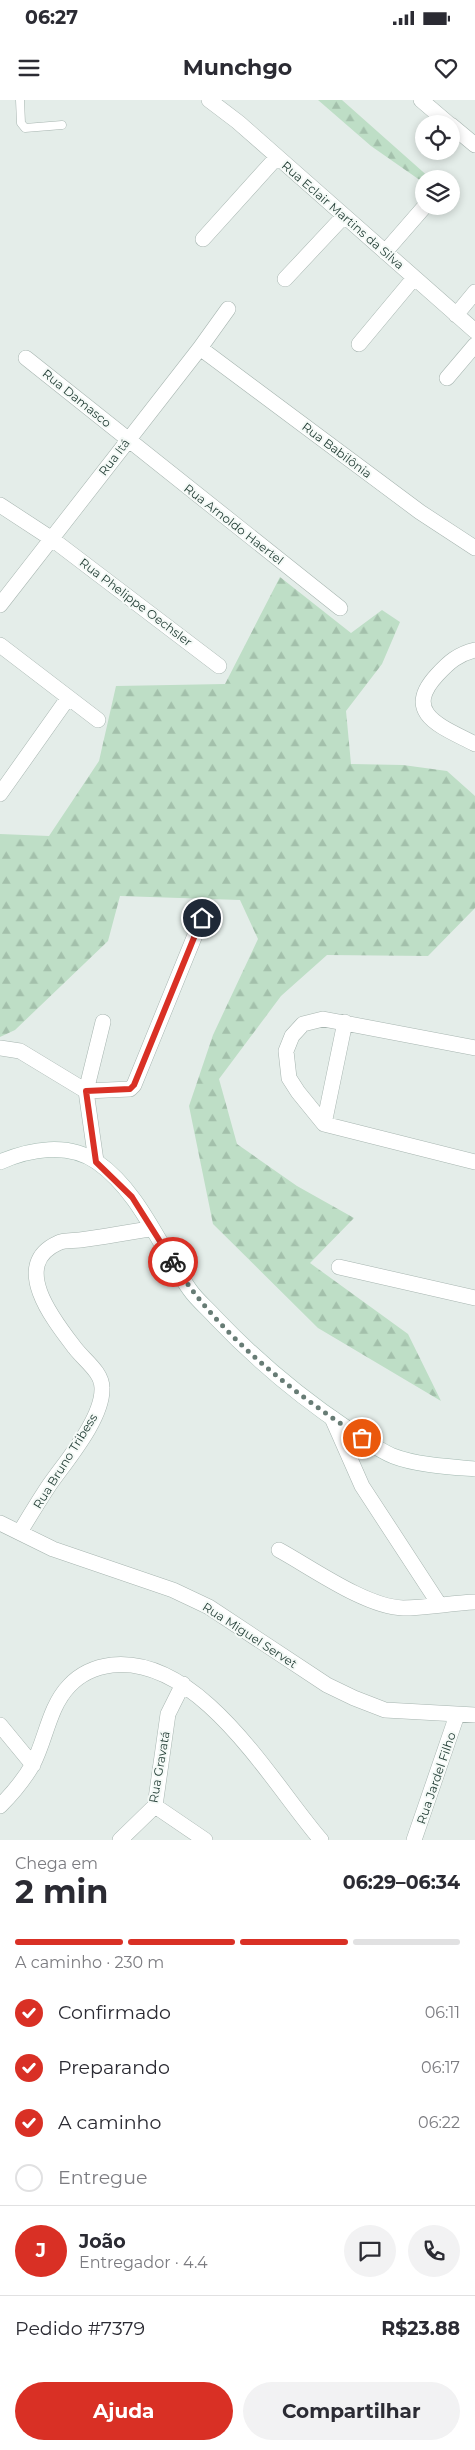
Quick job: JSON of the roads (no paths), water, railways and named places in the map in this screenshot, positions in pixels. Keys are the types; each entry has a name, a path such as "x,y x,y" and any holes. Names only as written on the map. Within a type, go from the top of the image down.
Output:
{"street":[{"name":"Rua Eclair Martins da Silva","path":"210,100 475,331"},
{"path":"421,100 439,115"},
{"path":"460,132 475,145"},
{"path":"203,238 277,157"},
{"path":"385,252 417,215"},
{"path":"285,279 344,216"},
{"path":"359,344 414,278"},
{"path":"456,315 475,292"},
{"name":"Rua Itá","path":"0,605 200,348 228,309"},
{"path":"447,378 475,345"},
{"name":"Rua Babilônia","path":"200,348 420,512 475,548"},
{"name":"Rua Damasco","path":"26,358 128,439"},
{"name":"Rua Arnoldo Haertel","path":"128,439 340,608"},
{"name":"Rua Phelippe Oechsler","path":"0,504 52,539 219,666"},
{"path":"0,645 98,720"},
{"path":"475,650 462,653 450,660 427,686 422,700 424,710 439,725 475,744"},
{"path":"0,794 68,698"},
{"path":"0,1048 20,1051 86,1091 130,1089 134,1085 202,918"},
{"path":"475,1048 324,1019 303,1024 292,1036 286,1051 289,1078 324,1124 475,1162"},
{"path":"96,1162 86,1091 103,1022"},
{"path":"324,1124 345,1022"},
{"path":"0,1162 20,1154 66,1150 96,1162 132,1197 190,1291 227,1330 271,1371 332,1418 377,1448 395,1457 449,1467 475,1469"},
{"name":"Rua Bruno Tribess","path":"20,1532 82,1438 96,1412 103,1386 95,1370 76,1349 40,1297 36,1279 37,1264 44,1251 59,1242 152,1229"},
{"path":"340,1267 475,1298"},
{"path":"332,1418 362,1486 440,1604"},
{"name":"Rua Miguel Servet","path":"0,1523 53,1549 173,1590 208,1607 328,1685 354,1698 385,1710 475,1716"},
{"path":"280,1550 360,1596 381,1604 401,1608 475,1602"},
{"path":"0,1806 33,1765 55,1708 68,1687 82,1674 103,1666 125,1664 151,1668 182,1684 216,1713 255,1756 321,1840"},
{"name":"Rua Gravatá","path":"120,1840 155,1806 168,1714 182,1684"},
{"name":"Rua Jardel Filho","path":"414,1840 457,1715"},
{"path":"0,1724 33,1765"},
{"path":"155,1806 205,1840"}],"lane":[{"path":"20,100 21,123 25,128 62,125"}]}
